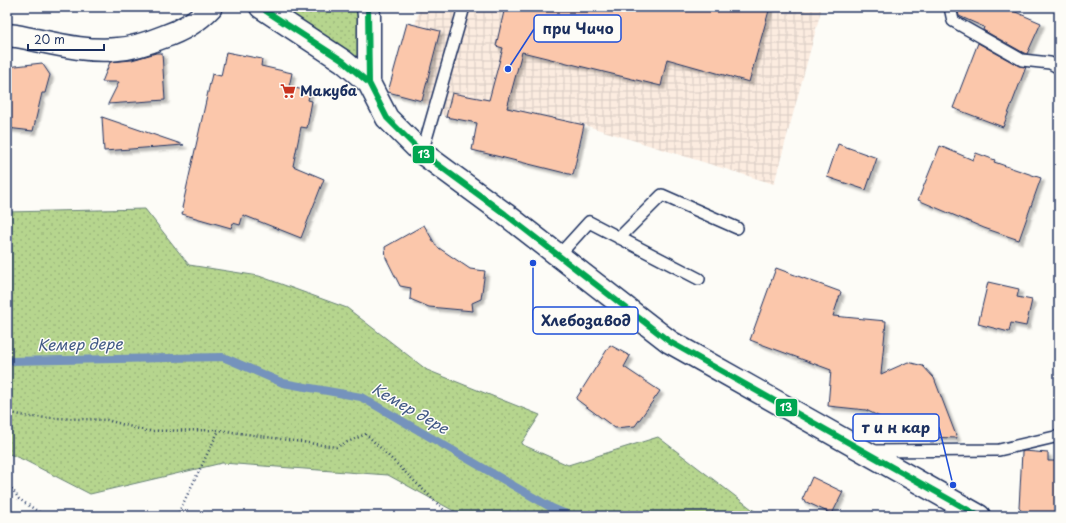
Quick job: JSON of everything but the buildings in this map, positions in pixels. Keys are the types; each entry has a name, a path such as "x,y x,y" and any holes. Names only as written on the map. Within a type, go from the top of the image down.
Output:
{"street":[{"path":"7,35 85,48 118,49 143,44 180,31 206,13 211,7"},
{"path":"368,7 369,83"},
{"path":"264,8 343,61 369,83 387,118 422,153 559,255 670,342 979,516"}],"lane":[{"path":"422,153 464,7"},
{"path":"950,7 953,21 1022,60 1050,63 1059,68"},
{"path":"619,238 662,195 737,228"},
{"path":"559,255 589,222 699,279"},
{"path":"867,452 999,450 1059,436"}],"path":[{"path":"7,412 30,417 107,420 146,431 219,430 336,447 366,434 450,516"},
{"path":"177,516 219,430"},
{"path":"7,482 19,499 45,516"}],"shaded area":[{"path":"420,7 822,7 774,184 584,125 573,175 472,150 477,123 446,117 422,101 388,92 407,24 415,25"}],"green space":[{"path":"264,7 368,7 369,83"},
{"path":"145,209 189,265 259,276 347,308 427,370 540,415 521,444 568,465 658,437 761,516 463,516 388,475 222,463 90,494 24,460 7,453 7,212"}],"waterway":[{"name":"Кемер дере","path":"7,361 223,357 283,383 361,397 552,508 571,516"}],"transit line":[{"name":"13","path":"264,7 266,11 343,61 369,83 387,118 422,153 505,214 670,342 979,516"},
{"name":"13","path":"368,7 369,83"}],"place":[{"name":"при Чичо","path":"508,69"},
{"name":"Макуба","path":"288,91"},
{"name":"Хлебозавод","path":"533,263"},
{"name":"т и н кар","path":"953,485"}]}
